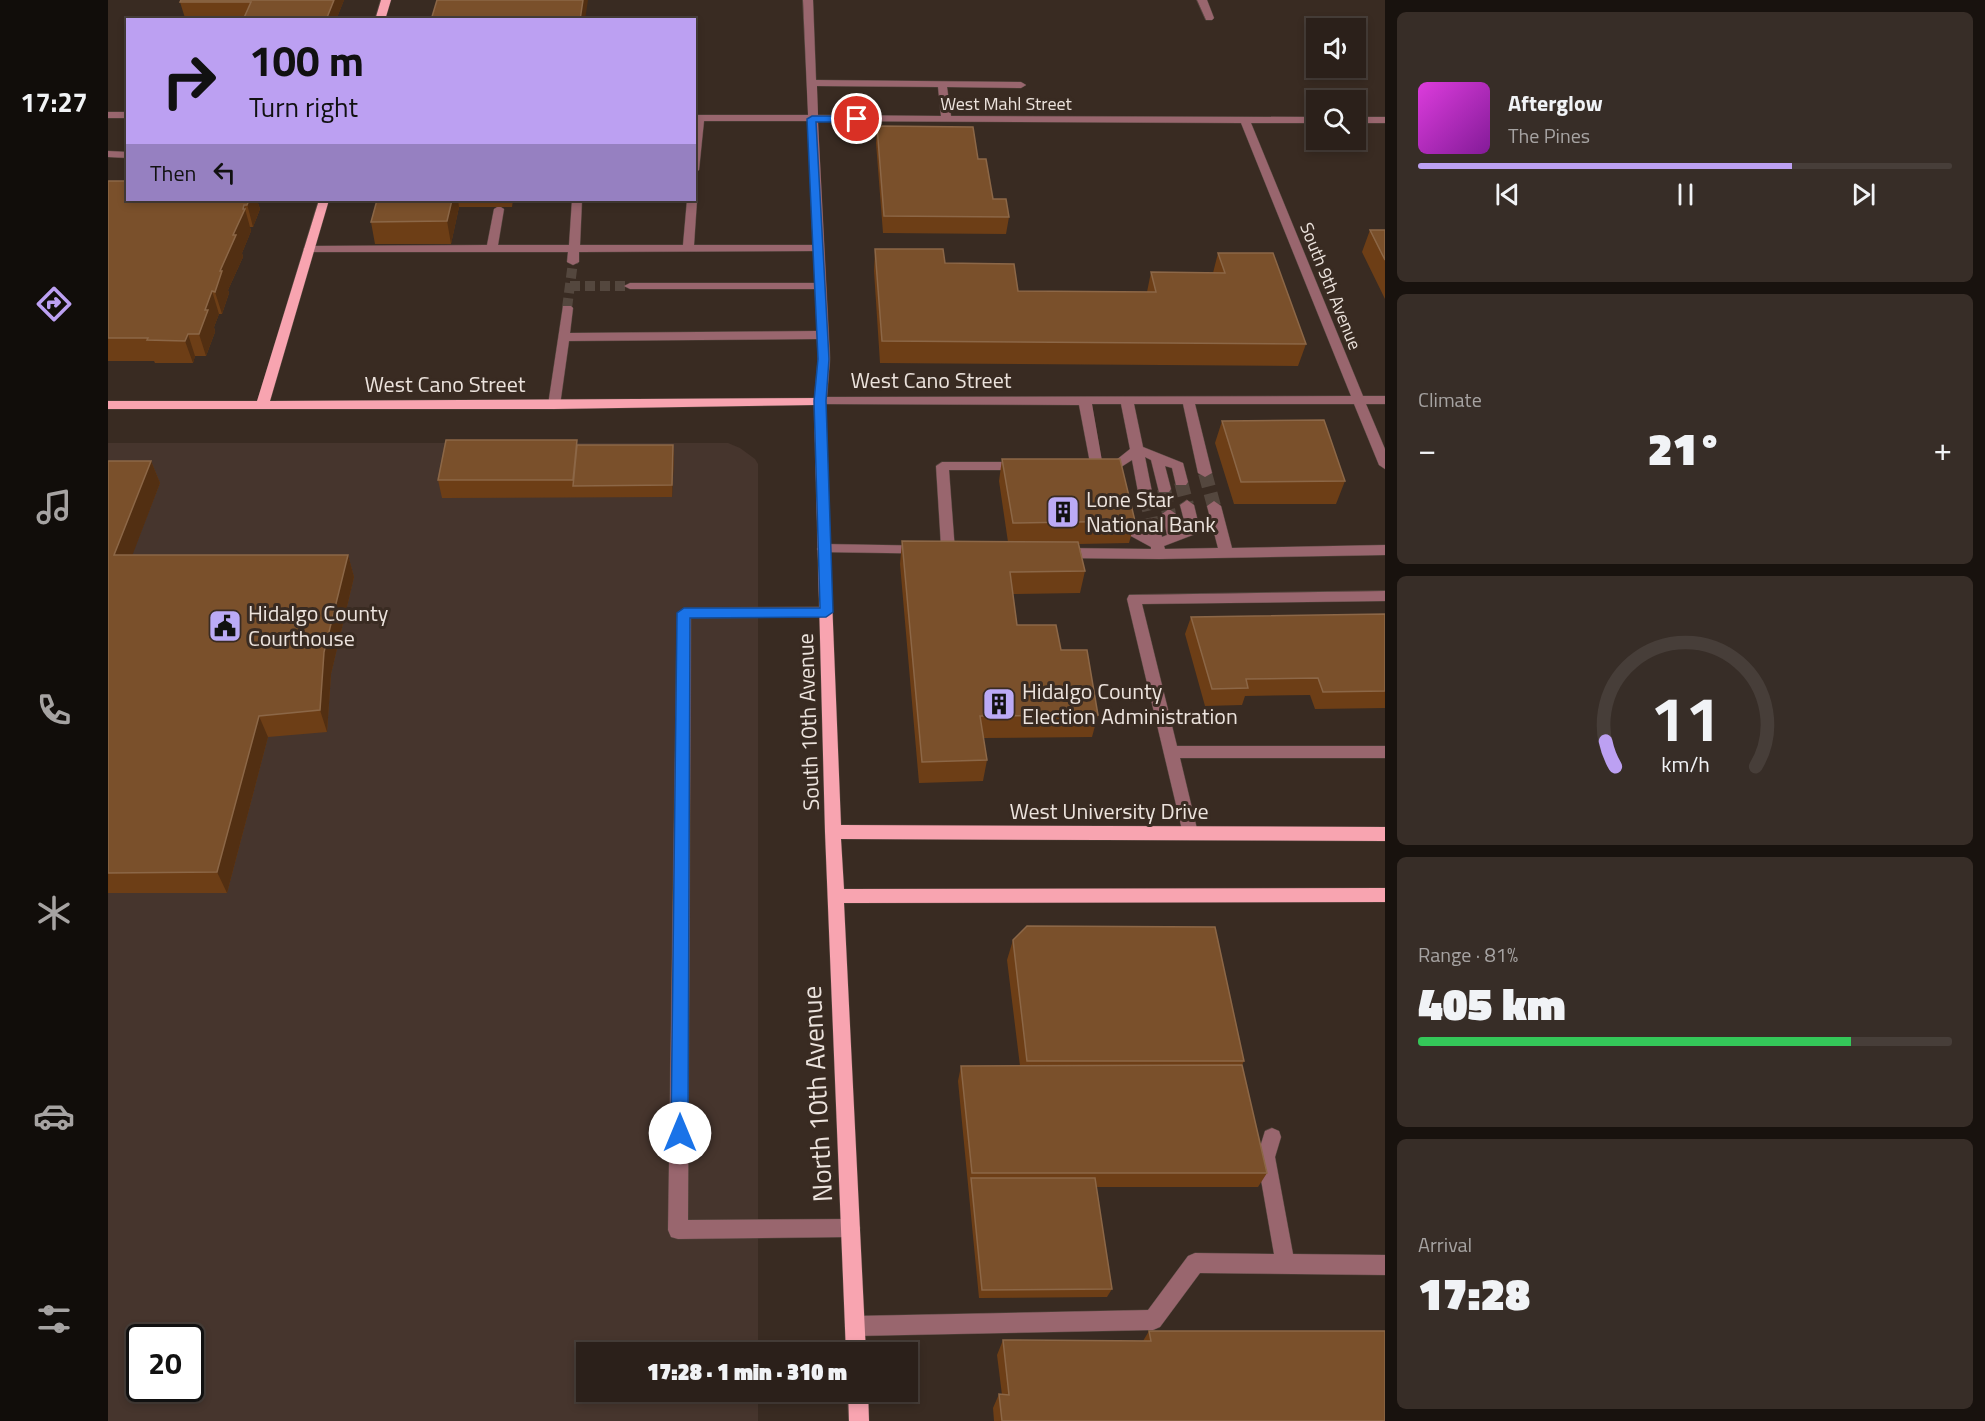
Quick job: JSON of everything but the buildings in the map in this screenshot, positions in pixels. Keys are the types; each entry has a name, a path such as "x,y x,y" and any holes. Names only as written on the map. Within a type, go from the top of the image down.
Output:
{"main road":[{"path":"381,18 386,0"},
{"path":"262,406 324,201"},
{"name":"West Cano Street","path":"108,405 554,405 820,401"},
{"name":"South 10th Avenue","path":"820,401 833,832"},
{"name":"West University Drive","path":"833,832 1385,834"},
{"name":"North 10th Avenue","path":"833,832 856,1342"},
{"path":"836,896 1385,895"},
{"path":"858,1402 859,1421"}],"street":[{"name":"South 10th Avenue","path":"808,0 824,359 820,401"},
{"path":"1202,0 1209,18"},
{"path":"810,83 1021,85"},
{"path":"942,84 947,120"},
{"path":"108,115 126,115"},
{"path":"696,135 697,118"},
{"name":"West Mahl Street","path":"697,118 1306,120"},
{"path":"1366,120 1385,120"},
{"name":"South 9th Avenue","path":"1245,121 1385,465"},
{"path":"108,154 126,154"},
{"path":"573,262 577,201"},
{"path":"688,248 692,201"},
{"path":"492,248 499,208"},
{"path":"309,249 818,248"},
{"path":"630,286 820,286"},
{"path":"554,405 567,308"},
{"path":"564,337 823,335"},
{"name":"West Cano Street","path":"820,401 1385,400"},
{"path":"1085,401 1090,465 1120,470 1137,450"},
{"path":"1127,401 1146,496"},
{"path":"1137,450 1178,466 1205,470 1188,401"},
{"path":"1157,457 1164,489"},
{"path":"825,549 954,551 942,466 1036,465"},
{"path":"1178,466 1182,482"},
{"path":"1158,549 1174,537 1193,530 1187,505"},
{"path":"1214,506 1226,553"},
{"path":"1169,514 1174,537"},
{"path":"1152,523 1158,549"},
{"path":"1134,532 1158,549"},
{"path":"1042,553 1158,549 1226,553 1385,550"},
{"path":"1190,833 1134,599 1385,596"},
{"path":"826,612 684,613 678,1230 850,1228"},
{"path":"1171,752 1385,752"},
{"path":"1272,1137 1266,1157 1286,1262"},
{"path":"855,1326 1154,1320 1195,1263 1286,1262 1385,1265"}],"shaded area":[{"path":"108,443 728,443 740,448 755,459 758,464 758,1342 576,1342 576,1402 758,1402 758,1421 108,1421"}],"tunnel":[{"path":"567,308 573,262"},
{"path":"570,286 630,286"},
{"path":"1205,473 1214,506"},
{"path":"1181,482 1187,505"},
{"path":"1164,489 1169,514"},
{"path":"1146,497 1152,523"}],"place":[{"name":"Lone Star National Bank","path":"1063,512"},
{"name":"Hidalgo County Courthouse","path":"225,626"},
{"name":"Hidalgo County Election Administration","path":"999,704"}],"route":[{"path":"680,1133 684,613 826,612 820,401 824,359 812,119 857,119"}]}
